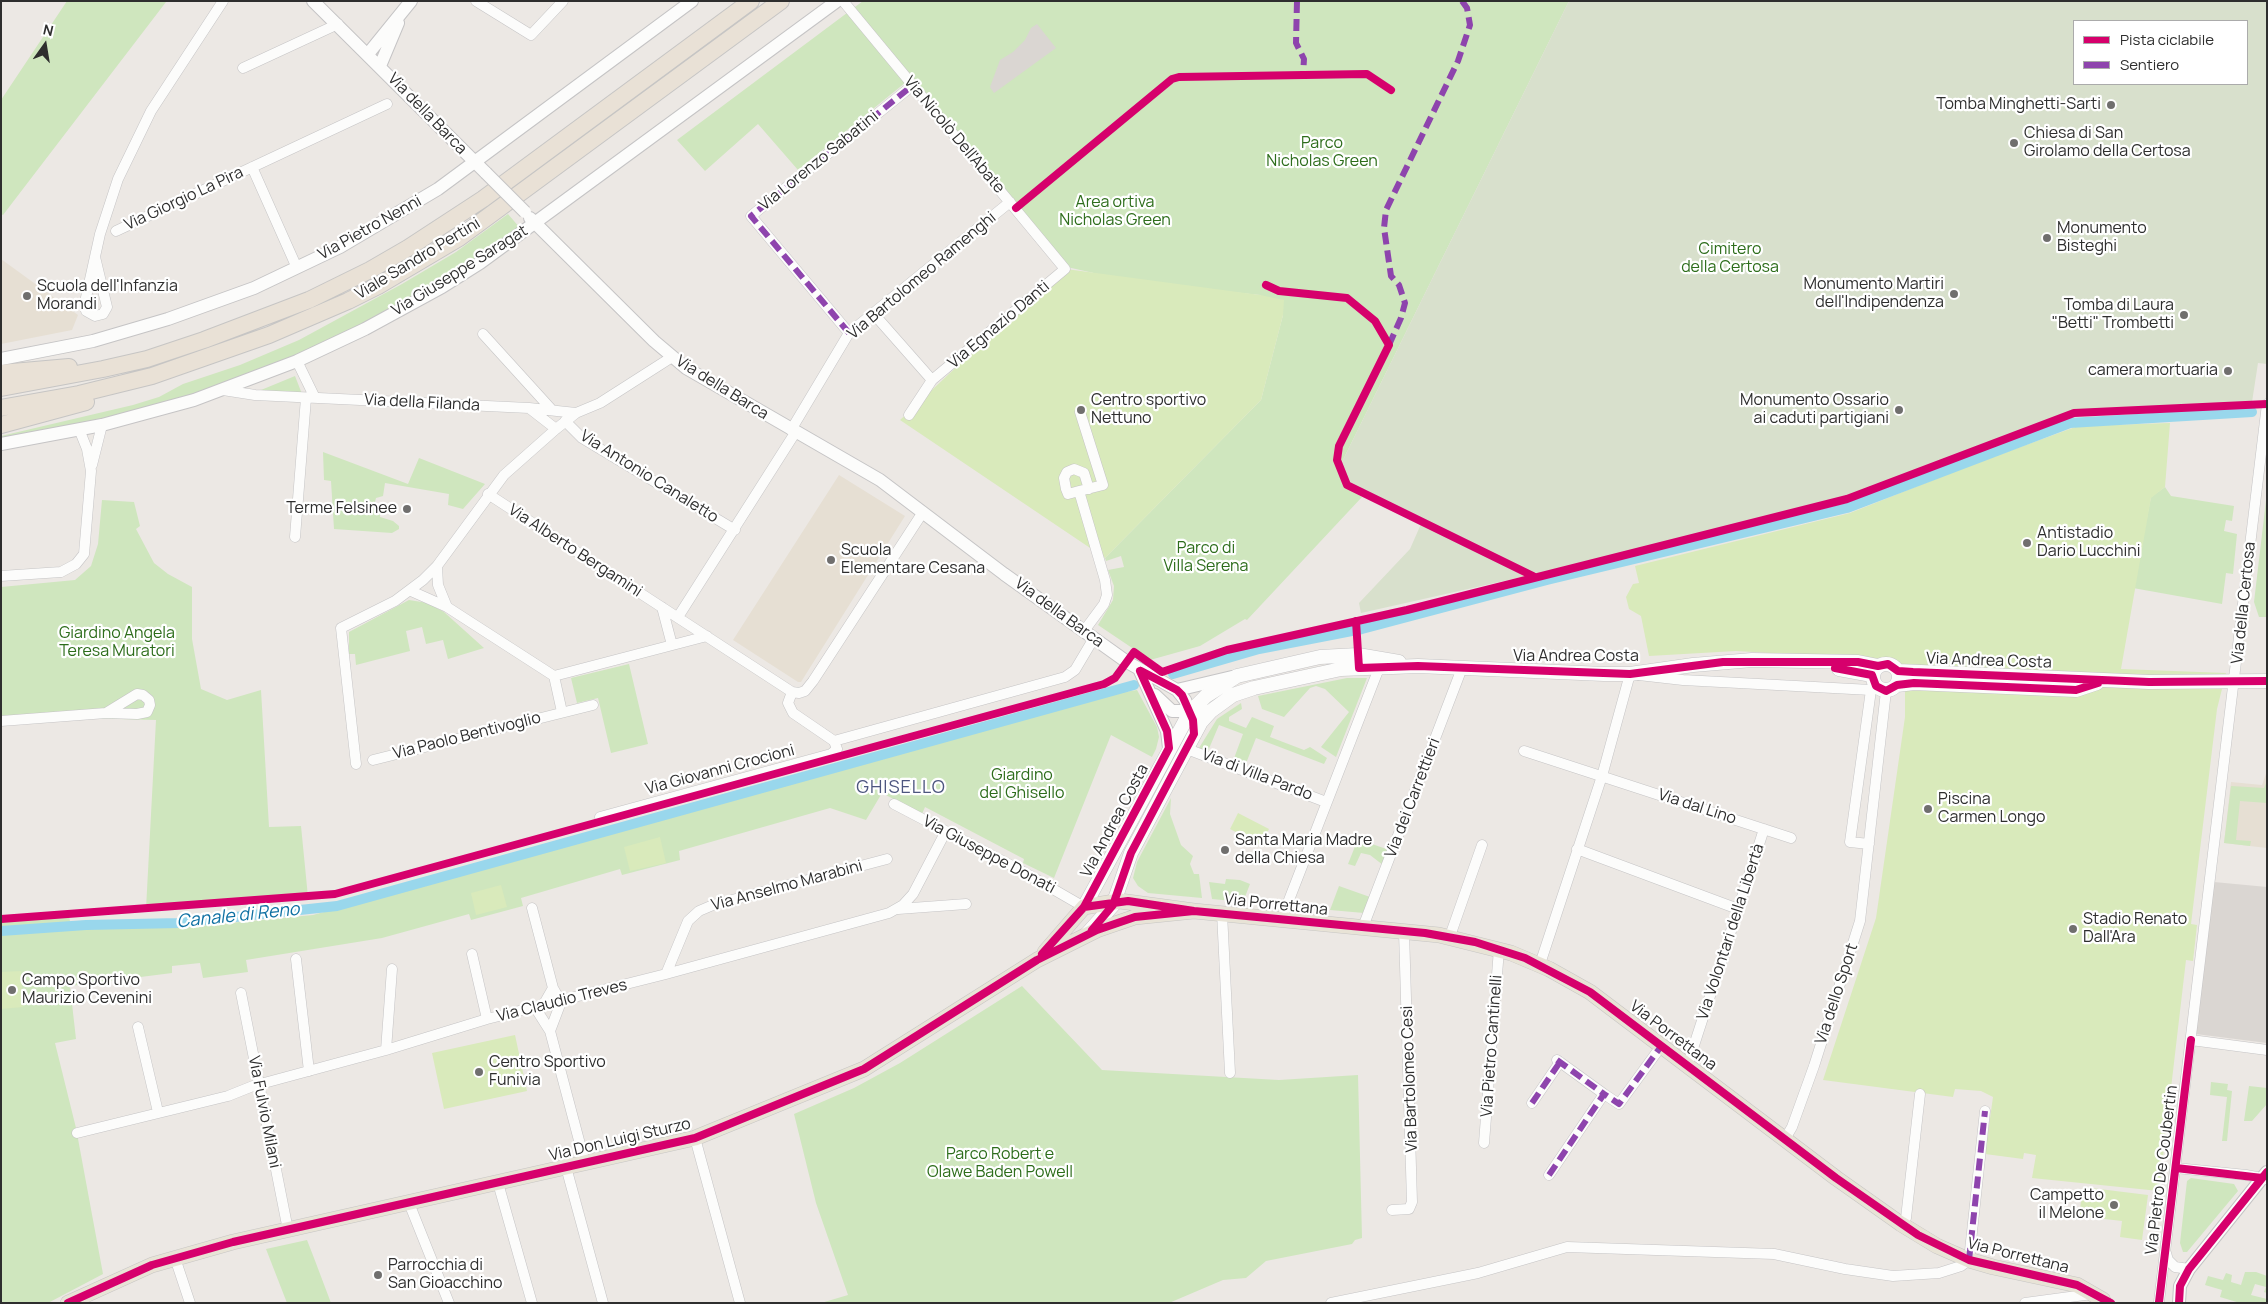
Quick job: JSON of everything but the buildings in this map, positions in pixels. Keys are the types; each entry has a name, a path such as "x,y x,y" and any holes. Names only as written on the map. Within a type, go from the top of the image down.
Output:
{"highway":[{"name":"Viale Sandro Pertini","path":"1,388 49,380 147,359 204,340 309,300 408,248 483,198 751,1"},
{"name":"Viale Sandro Pertini","path":"1,408 79,394 152,376 269,335 348,301 412,266 496,211 781,1"},
{"path":"1,373 147,359"},
{"path":"1,425 84,403 152,376"}],"main road":[{"name":"Via Andrea Costa","path":"1084,907 1190,712 1216,688 1237,676 1340,654 1367,656 1418,666"},
{"name":"Via Andrea Costa","path":"1086,935 1108,912 1114,902 1131,853 1194,734 1211,711 1233,695 1254,688 1334,670 1418,666 1630,674 1724,662 1792,662 1882,681 2076,690 2103,681 2267,681"},
{"name":"Via Porrettana","path":"1084,907 1114,902 1134,902 1194,911 1282,918 1450,936 1499,949 1540,964 1590,992 1900,1224 1937,1246 1969,1260 2077,1285 2098,1297"},
{"name":"Via Don Luigi Sturzo","path":"1037,960 1084,907"},
{"name":"Via Porrettana","path":"1086,935 1107,925 1136,917 1194,911"},
{"name":"Via Don Luigi Sturzo","path":"175,1258 232,1242 696,1138 864,1069 1037,960 1086,935"},
{"path":"68,1303 126,1275 175,1258"}],"street":[{"path":"95,257 107,307 103,314 95,316 89,314 85,307 95,257 112,197 141,129 162,93 224,1"},
{"name":"Via della Barca","path":"313,1 672,357 705,380 793,432 854,464 923,512 1140,671 1177,690"},
{"path":"368,54 411,1"},
{"path":"476,1 531,35 562,1"},
{"name":"Via Pietro Nenni","path":"1,359 93,341 152,324 254,288 297,268 378,226 431,194 692,1"},
{"name":"Via Giuseppe Saragat","path":"1,444 102,425 223,390 297,361 365,330 442,287 536,223 837,1"},
{"name":"Via Nicolò Dell'Abate","path":"844,1 1065,269"},
{"path":"380,66 402,14"},
{"path":"244,68 338,24"},
{"name":"Via Lorenzo Sabatini","path":"849,333 751,216 912,85"},
{"name":"Via Giorgio La Pira","path":"116,231 387,104"},
{"name":"Via Giorgio La Pira","path":"252,167 297,268"},
{"name":"Via Bartolomeo Ramenghi","path":"678,617 735,530 849,333 1010,202"},
{"name":"Via Egnazio Danti","path":"909,415 932,380 1065,269"},
{"name":"Via Egnazio Danti","path":"873,313 932,380"},
{"path":"483,334 552,410"},
{"path":"356,764 341,628 411,591 436,566 504,475 565,421 576,413 600,402 672,357"},
{"path":"295,537 311,398 297,361"},
{"name":"Via della Filanda","path":"223,390 255,395 529,408 576,413"},
{"path":"535,390 534,401 529,408 556,429"},
{"name":"Via della Certosa","path":"2235,682 2267,404"},
{"path":"923,512 812,682 803,692 792,692 788,703 793,713 834,741 1065,678 1076,670 1107,595 1084,490 1103,485 1080,412"},
{"name":"Via Antonio Canaletto","path":"565,421 582,438 735,530"},
{"path":"1,576 61,572 81,559 87,542 91,471 102,425"},
{"path":"80,429 87,449 91,471"},
{"name":"Via Alberto Bergamini","path":"488,494 792,692"},
{"path":"436,566 438,584 446,607"},
{"path":"411,591 446,607 554,676 707,636"},
{"path":"662,607 672,645"},
{"path":"1282,918 1379,668"},
{"name":"Via dei Carrettieri","path":"1363,927 1462,668"},
{"name":"Via della Barca","path":"1140,671 1150,689 1167,731 1169,748"},
{"path":"1540,964 1602,776 1630,674"},
{"name":"Via Andrea Costa","path":"1630,674 1683,680 1882,681"},
{"name":"Via Paolo Bentivoglio","path":"554,676 562,712"},
{"path":"1194,734 1190,712 1185,700 1177,690 1237,676"},
{"path":"1869,844 1850,842 1860,773 1882,681"},
{"name":"Via dello Sport","path":"1785,1139 1792,1127 1814,1066 1860,921 1877,775 1882,681"},
{"name":"Via Pietro De Coubertin","path":"2159,1302 2235,682"},
{"name":"Via della Barca","path":"1150,689 1172,711 1211,711"},
{"name":"Via Paolo Bentivoglio","path":"373,760 593,705"},
{"path":"1,721 106,713"},
{"name":"Via Giovanni Crocioni","path":"600,817 831,754 837,749 834,741"},
{"name":"Via di Villa Pardo","path":"1187,749 1326,802"},
{"name":"Via dal Lino","path":"1524,751 1791,838"},
{"path":"1860,773 1877,775"},
{"name":"Via Giuseppe Donati","path":"894,804 1028,874 1084,907"},
{"name":"Via Volontari della Libertà","path":"1688,1064 1764,829"},
{"name":"Via Claudio Treves","path":"897,909 913,894 946,831"},
{"path":"1450,936 1482,845"},
{"path":"1577,850 1738,909"},
{"name":"Via Anselmo Marabini","path":"666,974 688,921 699,911 712,905 887,858"},
{"name":"Via Claudio Treves","path":"77,1133 228,1096 259,1085 386,1050 488,1019 666,974 897,909 966,904"},
{"path":"532,908 553,988 561,1002 550,1031"},
{"path":"1222,913 1230,1073"},
{"name":"Via Bartolomeo Cesi","path":"1392,1210 1409,1209 1412,1202 1404,931"},
{"name":"Via Pietro Cantinelli","path":"1484,1143 1499,949"},
{"path":"472,954 488,1019"},
{"path":"296,959 310,1071"},
{"path":"386,1050 392,970"},
{"path":"553,988 545,1002 536,1008 550,1031 585,1163"},
{"name":"Via Fulvio Milani","path":"241,993 288,1230"},
{"path":"138,1026 158,1112"},
{"path":"2191,1040 2267,1050"},
{"name":"Via Porrettana","path":"1532,1103 1558,1061 1618,1104 1662,1045"},
{"path":"1549,1175 1604,1094"},
{"path":"1900,1224 1906,1218 1920,1094"},
{"name":"Via Porrettana","path":"1331,1303 1478,1273 1567,1247 1774,1254 1845,1269 1893,1276 1940,1273 1961,1266 1969,1260 1985,1111"},
{"name":"Via Don Luigi Sturzo","path":"696,1138 740,1303"},
{"path":"566,1167 603,1303"},
{"path":"2176,1168 2265,1176"},
{"path":"2179,1303 2180,1286 2189,1269 2265,1176"},
{"path":"498,1183 532,1303"},
{"path":"410,1202 449,1303"},
{"path":"2166,1252 2171,1264 2183,1269 2189,1269"},
{"path":"175,1258 190,1303"},
{"path":"2025,1303 2098,1297"}],"shaded area":[{"path":"1037,24 1056,48 994,93 990,87 1000,60 1013,52 1025,40 1031,28"},
{"name":"Scuola dell'Infanzia Morandi","path":"1,259 78,315 72,330 1,344"},
{"name":"Scuola Elementare Cesana","path":"839,475 905,516 801,682 798,682 733,640"},
{"path":"2267,771 2267,848 2224,843 2231,782 2262,785"},
{"path":"2214,882 2267,887 2267,1043 2196,1034"}],"green space":[{"path":"67,1 166,2 3,215 1,214 1,100"},
{"name":"Parco Nicholas Green","path":"863,1 1569,1 1341,464 1350,489 1362,497 1247,620 1245,619 1200,646 1150,660 1098,625 1113,600 1114,586 1108,570 1124,567 1121,556 1106,561 1105,558 1261,400 1283,315 1260,295 1129,281 1067,267 911,78 798,170 758,124 705,171 677,140"},
{"name":"Cimitero della Certosa","path":"1569,1 2267,1 2267,364 2258,363 2252,402 2073,410 1841,498 1535,574 1361,613 1359,603 1410,549 1421,524 1350,489 1341,464"},
{"path":"508,214 520,228 459,271 367,324 252,376 99,422 1,440 1,436 133,405 159,397 183,384 240,365 299,340 402,284 456,252"},
{"name":"Centro sportivo Nettuno","path":"1066,269 1260,295 1284,300 1283,315 1261,400 1105,558 900,420 1017,310"},
{"path":"295,376 302,394 261,394 261,390"},
{"path":"2170,423 2165,487 2151,498 2121,669 2226,673 2217,709 2191,924 2197,925 2193,961 2186,960 2159,1191 2032,1178 2036,1155 2024,1153 2023,1159 1985,1154 1993,1097 1981,1091 1955,1089 1953,1097 1823,1080 1876,918 1905,717 1905,665 1820,656 1736,651 1649,656 1641,616 1629,609 1626,597 1633,584 1639,583 1635,566 1850,513 1968,466 2078,426"},
{"path":"323,452 408,484 419,458 485,484 463,509 448,505 449,494 385,483 383,496 376,498 374,506 380,513 380,517 393,521 399,526 399,529 392,533 334,529 331,481 324,480"},
{"path":"2165,487 2171,496 2234,506 2232,521 2226,520 2224,531 2237,534 2233,574 2226,573 2222,604 2133,588 2151,497"},
{"path":"2267,492 2267,617 2259,617 2254,602"},
{"name":"Giardino Angela Teresa Muratori","path":"102,500 134,502 140,526 136,529 154,563 168,574 192,587 192,639 201,689 227,700 261,690 269,827 301,826 308,897 146,909 156,720 1,716 1,587 75,580 91,566 98,544"},
{"path":"409,600 428,603 444,612 484,648 448,659 443,640 426,644 422,627 406,631 410,651 356,665 355,654 349,654 349,632"},
{"path":"629,664 648,744 611,753 598,698 577,703 571,678"},
{"path":"1347,678 1367,678 1336,757 1321,747 1349,712 1325,689 1316,686 1310,688 1284,717 1262,709 1258,696"},
{"name":"Giardino del Ghisello","path":"1137,690 1157,727 1159,737 1156,749 1152,757 1111,735 1054,878 1023,863 1024,859 925,807 922,814 882,793 866,820 830,808 679,851 680,860 622,875 620,869 521,898 523,906 471,920 469,914 382,938 246,960 248,972 203,978 200,963 172,966 172,973 70,986 76,1039 55,1043 76,1128 103,1274 48,1303 1,1303 1,920 69,915 71,928 178,928 313,915 958,735 1118,693"},
{"path":"1241,703 1242,709 1229,717 1229,721 1246,728 1252,717 1274,726 1270,737 1304,750 1310,747 1327,758 1324,764 1256,738 1245,766 1233,761 1243,734 1219,725 1208,751 1199,748 1217,719"},
{"path":"2267,781 2267,803 2240,801 2236,840 2251,841 2250,846 2224,843 2231,786 2264,788"},
{"path":"1171,798 1170,814 1181,845 1193,856 1190,864 1194,874 1199,874 1202,898 1148,893 1138,886 1133,878 1137,862"},
{"path":"1238,813 1269,829 1261,845 1230,829"},
{"path":"660,837 666,863 630,871 624,847"},
{"path":"1358,839 1389,850 1383,865 1370,855 1361,853 1355,866 1348,864"},
{"path":"1226,879 1240,880 1250,884 1243,902 1212,899 1209,882 1225,884"},
{"path":"501,885 507,907 476,915 471,893"},
{"path":"1339,886 1370,897 1364,913 1330,910"},
{"name":"Campo Sportivo Maurizio Cevenini","path":"21,971 23,1007 1,1009 1,972"},
{"name":"Parco Robert e Olawe Baden Powell","path":"1022,986 1102,1070 1279,1080 1358,1075 1362,1238 1355,1240 1352,1244 1266,1261 1246,1278 1223,1280 1169,1303 821,1303 848,1295 816,1203 794,1114 854,1088 900,1063"},
{"name":"Centro Sportivo Funivia","path":"515,1035 527,1091 444,1109 432,1053"},
{"path":"2211,1082 2228,1084 2227,1090 2232,1091 2227,1141 2222,1141 2227,1097 2210,1095"},
{"path":"2249,1086 2267,1088 2267,1104 2252,1121 2244,1121"},
{"path":"2191,1178 2234,1184 2238,1191 2187,1252 2183,1252 2180,1243 2187,1181"},
{"name":"Campetto il Melone","path":"2083,1187 2148,1195 2142,1240 2120,1237 2122,1221 2079,1216"},
{"path":"307,1240 331,1303 287,1303 266,1249"},
{"path":"2245,1272 2256,1272 2267,1276 2267,1293 2264,1292 2266,1287 2255,1284 2251,1295 2267,1299 2267,1303 2240,1303 2220,1297 2222,1290 2205,1285 2208,1276 2223,1280 2226,1273 2232,1275 2231,1282 2241,1285"}],"waterway":[{"name":"Canale di Reno","path":"1173,674 1259,649 1362,629 1547,580 1847,508 2070,423 2252,412"},
{"name":"Canale di Reno","path":"1,931 86,925 179,923 337,906 1134,685"}],"marked path":[{"path":"1297,1 1296,43 1304,59 1303,75"},
{"path":"1389,345 1401,318 1405,303 1399,285 1391,276 1384,228 1386,210 1458,61 1470,25 1467,8 1462,1"},
{"path":"849,333 751,216 913,85"},
{"path":"1549,1175 1604,1094 1619,1104 1662,1045"},
{"path":"1557,1060 1604,1094"},
{"path":"1532,1103 1560,1062"},
{"path":"1969,1260 1985,1111"}],"cycle path":[{"path":"1016,208 1172,79 1179,77 1367,74 1391,90"},
{"path":"1266,285 1279,291 1347,298 1375,321 1389,345 1339,446 1337,460 1347,485 1533,576"},
{"path":"1,919 335,894 1104,684 1115,678 1134,652 1162,672 1227,650 1407,610 1847,499 2074,413 2267,404"},
{"path":"1356,621 1359,668 1418,666 1630,674 1723,662 1858,662 1878,666 1888,664 1898,671 1913,672 2149,682 2267,681"},
{"path":"1835,668 1872,675 1876,686 1886,691 1897,685 1914,683 2076,690 2098,683"},
{"path":"1042,954 1084,907 1169,748 1167,731 1140,671"},
{"path":"1092,930 1113,905 1131,853 1194,734 1193,720 1182,695 1177,690 1141,671"},
{"path":"1084,907 1128,901 1194,911 1425,933 1475,942 1525,958 1590,992 1836,1178 1918,1235 1969,1260 2077,1285 2111,1303"},
{"path":"68,1303 152,1265 233,1242 695,1138 864,1069 1037,960 1097,930 1135,917 1194,911"},
{"path":"2159,1302 2191,1040"},
{"path":"2176,1168 2262,1178"},
{"path":"2179,1303 2180,1286 2189,1269 2267,1172"}],"place":[{"name":"Tomba Minghetti-Sarti","path":"2111,105"},
{"name":"Chiesa di San Girolamo della Certosa","path":"2014,143"},
{"name":"Monumento Bisteghi","path":"2047,238"},
{"name":"Monumento Martiri dell'Indipendenza","path":"1954,294"},
{"name":"Scuola dell'Infanzia Morandi","path":"27,296"},
{"name":"Tomba di Laura \"Betti\" Trombetti","path":"2184,315"},
{"name":"camera mortuaria","path":"2228,371"},
{"name":"Centro sportivo Nettuno","path":"1081,410"},
{"name":"Monumento Ossario ai caduti partigiani","path":"1899,410"},
{"name":"Terme Felsinee","path":"407,509"},
{"name":"Antistadio Dario Lucchini","path":"2027,543"},
{"name":"Scuola Elementare Cesana","path":"831,560"},
{"name":"Piscina Carmen Longo","path":"1928,809"},
{"name":"Santa Maria Madre della Chiesa","path":"1225,850"},
{"name":"Stadio Renato Dall'Ara","path":"2073,929"},
{"name":"Campo Sportivo Maurizio Cevenini","path":"12,990"},
{"name":"Centro Sportivo Funivia","path":"479,1072"},
{"name":"Campetto il Melone","path":"2114,1205"},
{"name":"Parrocchia di San Gioacchino","path":"378,1275"}],"district":[{"name":"GHISELLO","path":"901,788"}],"park label":[{"name":"Area ortiva Nicholas Green","path":"1115,212"},
{"name":"Parco di Villa Serena","path":"1206,558"}]}
